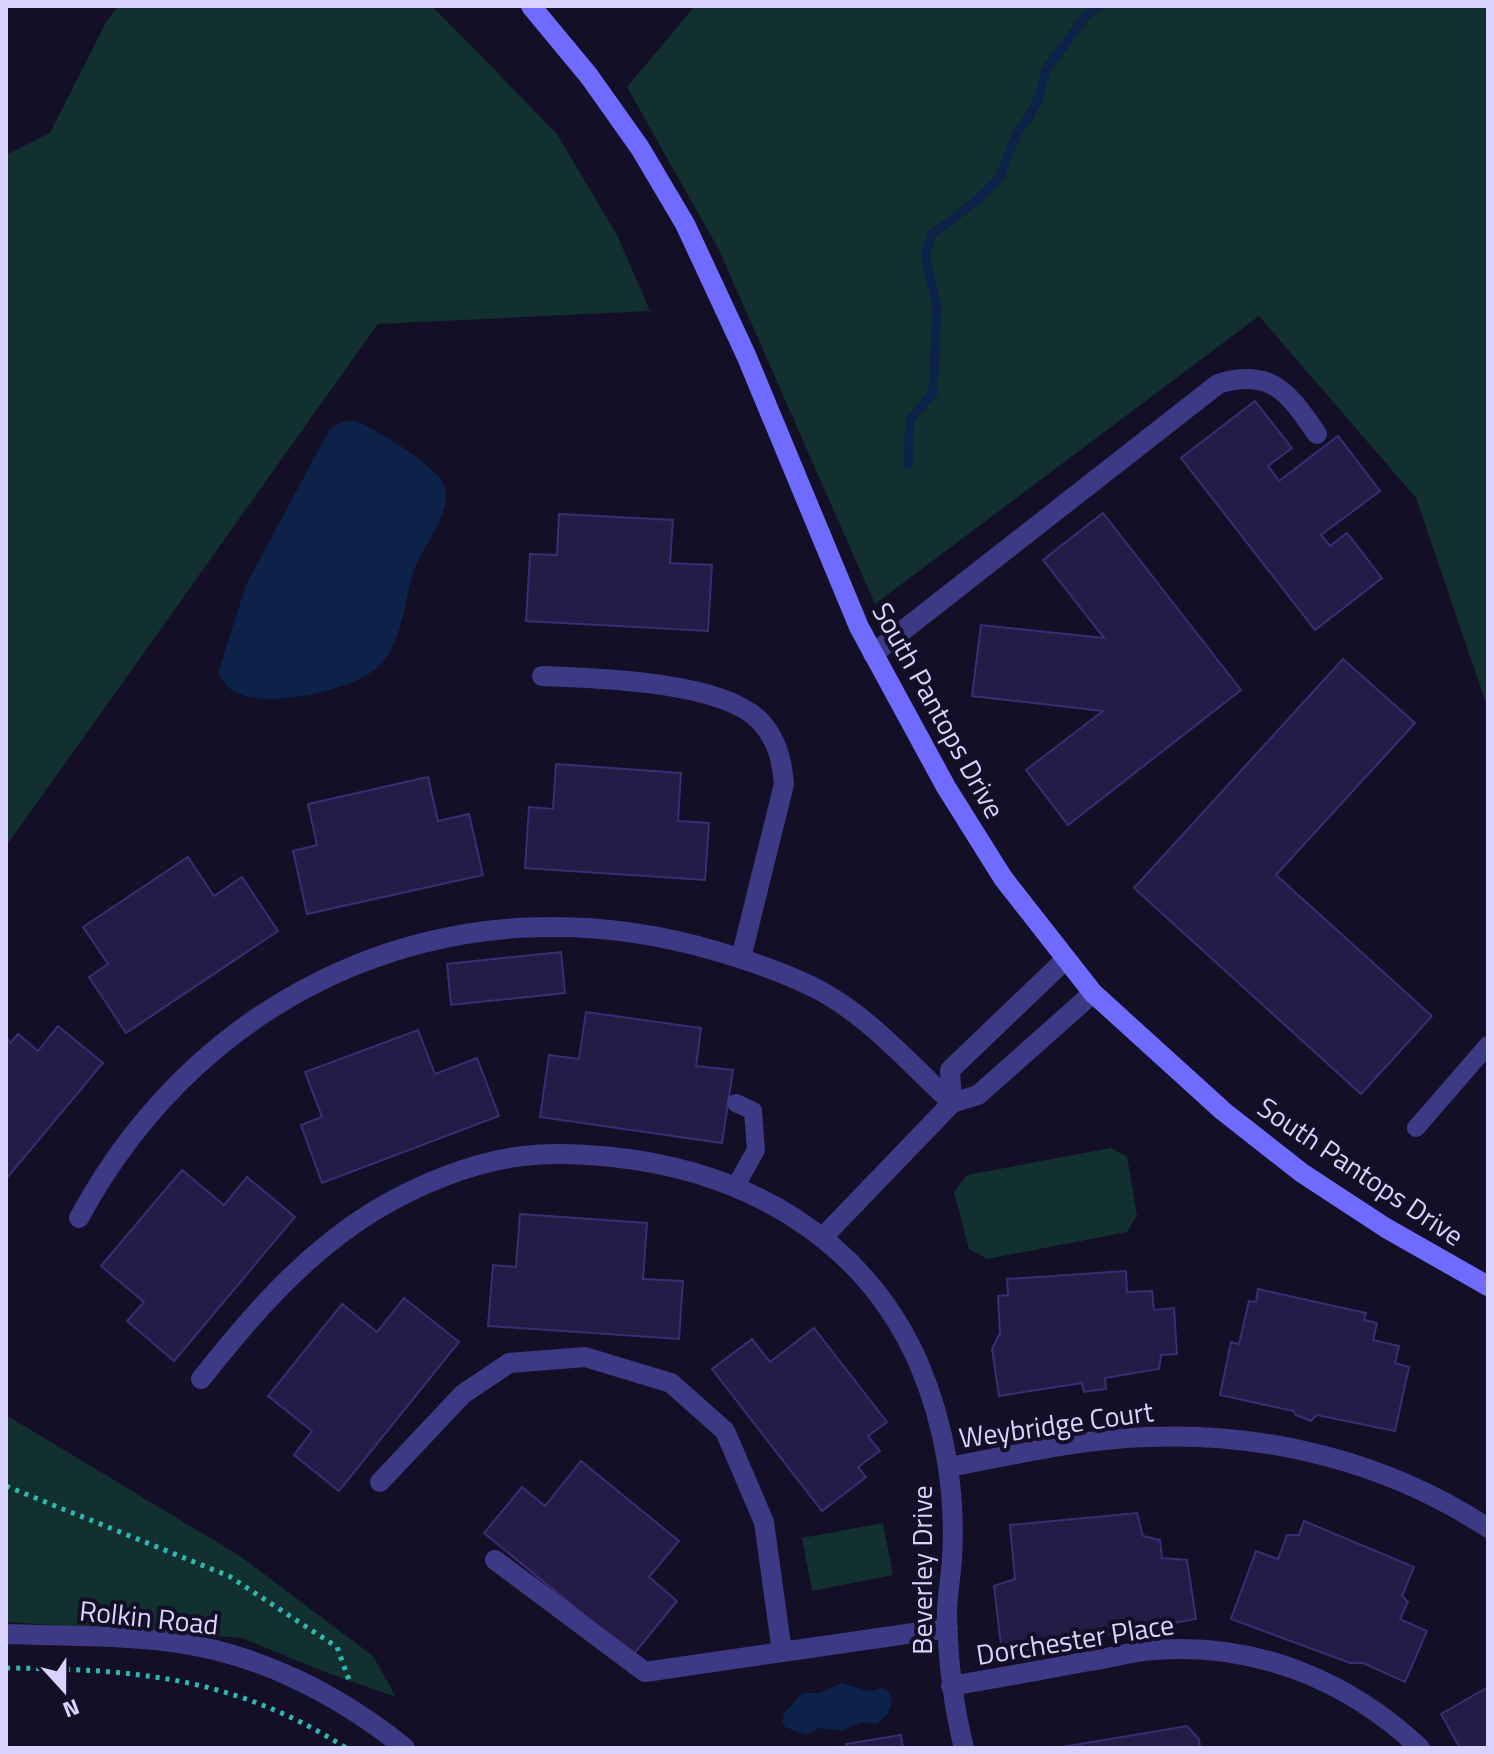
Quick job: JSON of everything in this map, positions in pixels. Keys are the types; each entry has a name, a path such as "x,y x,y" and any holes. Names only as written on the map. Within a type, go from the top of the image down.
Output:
{"street":[{"name":"South Pantops Drive","path":"531,6 640,148 685,224 746,355 859,627 946,787 1003,878 1093,993 1223,1111 1302,1173 1386,1228 1488,1286"},
{"path":"873,654 1218,384 1238,378 1259,379 1274,384 1291,397 1317,434"},
{"path":"542,676 640,680 730,702 759,720 775,741 783,764 784,784 741,958"},
{"path":"79,1218 118,1154 148,1115 191,1069 229,1037 324,978 382,955 430,941 491,930 553,926 615,929 677,939 773,968 839,1003 885,1040 952,1103"},
{"path":"952,1103 950,1070 1066,959"},
{"path":"823,1237 952,1103 978,1095 1093,993"},
{"name":"Beverley Drive","path":"201,1379 261,1307 327,1243 374,1211 425,1185 478,1166 522,1156 583,1154 643,1160 703,1174 759,1196 823,1237 858,1268 893,1316 919,1363 938,1413 948,1467 953,1521 948,1628 951,1686 964,1748"},
{"path":"380,1482 463,1394 509,1363 585,1357 671,1383 725,1431 764,1522 782,1652"},
{"name":"Weybridge Court","path":"948,1467 1092,1442 1146,1437 1215,1437 1283,1446 1349,1462 1401,1480 1488,1528"},
{"name":"Dorchester Place","path":"495,1560 645,1672 948,1628"},
{"name":"Rolkin Road","path":"6,1634 139,1639 208,1649 284,1673 364,1718 405,1748"},
{"name":"Dorchester Place","path":"951,1686 1153,1650 1210,1650 1252,1656 1317,1677 1361,1700 1420,1748"}],"lane":[{"path":"1416,1128 1488,1045"},
{"path":"735,1187 756,1150 753,1111 736,1103"}],"path":[{"path":"6,1486 229,1576 337,1647 364,1718"},
{"path":"6,1668 120,1671 202,1686 285,1713 346,1748"}],"green space":[{"path":"118,6 432,6 557,134 618,237 650,311 378,324 6,846 6,155 50,133 106,22"},
{"path":"695,6 1488,6 1488,709 1416,498 1259,316 875,604 719,250 627,87"},
{"path":"1111,1148 1127,1157 1137,1215 1127,1232 987,1259 969,1249 954,1192 967,1175"},
{"path":"6,1415 240,1556 373,1656 396,1697 242,1638 6,1622"},
{"path":"883,1523 893,1575 812,1591 802,1538"}],"water":[{"path":"354,421 390,439 419,459 445,487 445,507 416,565 394,645 378,667 366,676 329,690 265,699 233,691 218,673 246,585 329,430 341,422"},
{"path":"841,1683 869,1691 882,1688 889,1691 891,1706 887,1714 876,1724 862,1722 842,1731 819,1728 806,1735 782,1723 784,1714 799,1696 820,1693"}],"building":[{"path":"1255,401 1292,448 1268,466 1279,481 1338,436 1380,491 1321,535 1330,546 1347,533 1382,578 1315,630 1181,458"},
{"path":"1103,513 1241,690 1068,825 1026,770 1103,711 972,696 981,625 1104,638 1043,560"},
{"path":"559,514 673,520 670,563 712,565 708,631 526,621 530,554 557,555"},
{"path":"1343,659 1415,723 1276,875 1432,1016 1361,1094 1134,888"},
{"path":"556,764 681,773 678,821 709,823 705,880 525,868 529,807 553,809"},
{"path":"428,777 438,821 469,814 483,875 307,914 293,851 317,845 308,804"},
{"path":"188,857 214,896 242,877 278,931 126,1033 89,977 108,964 83,927"},
{"path":"561,952 565,993 451,1005 447,964"},
{"path":"586,1012 701,1028 696,1066 733,1070 722,1143 540,1117 549,1055 579,1059"},
{"path":"58,1026 103,1063 6,1179 6,1036 10,1043 18,1034 38,1051"},
{"path":"418,1030 435,1074 477,1058 499,1116 322,1183 301,1125 322,1117 305,1072"},
{"path":"182,1170 224,1205 247,1177 295,1217 174,1361 127,1321 144,1302 101,1266"},
{"path":"520,1214 647,1223 643,1279 683,1281 679,1339 488,1326 493,1265 516,1267"},
{"path":"1126,1271 1127,1292 1152,1291 1154,1310 1174,1308 1177,1354 1161,1355 1159,1369 1105,1378 1106,1389 1084,1392 1082,1383 999,1396 992,1349 1000,1333 998,1296 1008,1295 1007,1279"},
{"path":"1258,1289 1366,1313 1364,1320 1377,1323 1373,1340 1399,1346 1395,1363 1409,1367 1395,1431 1317,1415 1311,1421 1293,1411 1220,1395 1231,1342 1239,1344 1249,1301 1256,1302"},
{"path":"404,1298 459,1342 339,1491 294,1455 312,1431 268,1396 342,1304 377,1332"},
{"path":"814,1328 887,1422 868,1436 880,1451 858,1467 866,1477 822,1511 712,1369 752,1339 770,1362"},
{"path":"581,1461 679,1541 649,1577 677,1601 633,1655 484,1533 522,1487 545,1506"},
{"path":"1137,1513 1143,1536 1160,1540 1162,1558 1187,1560 1196,1619 1002,1654 994,1586 1015,1579 1010,1525"},
{"path":"1304,1521 1414,1567 1402,1596 1408,1602 1400,1619 1427,1631 1405,1682 1363,1663 1350,1663 1231,1619 1256,1551 1278,1559 1287,1535 1299,1535"},
{"path":"1488,1687 1488,1748 1460,1748 1441,1714"},
{"path":"1187,1726 1199,1739 1200,1748 1056,1748"},
{"path":"901,1735 903,1748 847,1748 846,1744"}],"waterway":[{"path":"908,465 910,420 933,393 937,306 925,255 932,234 974,203 999,178 1017,133 1039,97 1046,70 1087,14 1099,6"}]}
